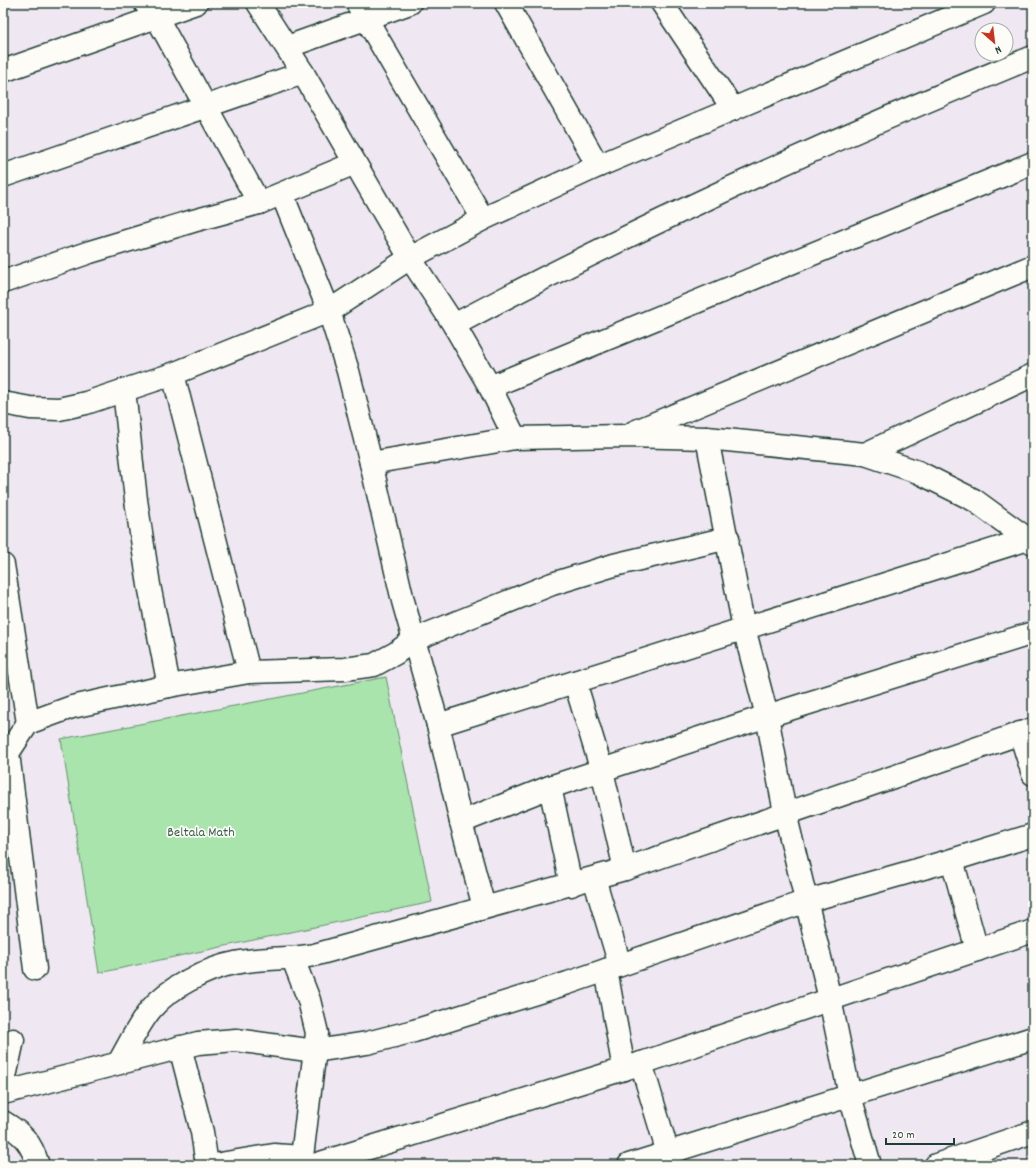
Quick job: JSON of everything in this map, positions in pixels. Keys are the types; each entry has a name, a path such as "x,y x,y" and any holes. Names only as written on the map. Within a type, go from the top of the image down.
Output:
{"street":[{"path":"3,72 151,10 196,3"},
{"path":"258,3 303,73 410,258 454,325 490,386 515,438"},
{"path":"287,47 362,11 410,3"},
{"path":"506,3 598,166"},
{"path":"662,3 733,109"},
{"path":"3,403 30,408 59,409 86,403 173,374 329,312 410,258 483,219 598,166 733,109 944,11 984,3"},
{"path":"151,10 259,203"},
{"path":"362,11 483,219"},
{"path":"454,325 609,246 737,186 960,86 1033,57"},
{"path":"3,176 303,73"},
{"path":"3,282 193,220 259,203 355,163"},
{"path":"490,386 1033,163"},
{"path":"282,194 329,312 348,370 403,601 438,725 461,822 484,907"},
{"path":"626,436 1033,266"},
{"path":"173,374 250,672"},
{"path":"865,454 1033,375"},
{"path":"124,390 137,508 149,585 169,686"},
{"path":"371,463 515,438 626,436 707,438 865,454 918,472 974,500 1031,541"},
{"path":"707,438 728,538 744,628 767,716 785,813 830,999 850,1096 870,1165"},
{"path":"35,969 8,753 28,723 72,707 169,686 250,672 345,669 374,665 396,654 413,640 552,584 614,565 728,538"},
{"path":"438,725 744,628 1031,541"},
{"path":"3,565 28,723"},
{"path":"461,822 550,787 767,716 1033,633"},
{"path":"576,682 602,771 625,869"},
{"path":"119,1062 151,1009 171,991 190,979 234,963 260,959 293,959 314,955 484,907 571,885 625,869 1027,731 1033,774"},
{"path":"550,787 571,885"},
{"path":"3,1093 119,1062 198,1043 236,1040 315,1051 367,1043 414,1031 613,968 807,901 952,860 1033,834"},
{"path":"952,860 978,950"},
{"path":"594,878 632,1066 668,1153"},
{"path":"214,1165 274,1155 306,1162 632,1066 1033,931"},
{"path":"293,959 314,1018 317,1033 306,1162"},
{"path":"629,1165 1033,1038"},
{"path":"3,1086 14,1040"},
{"path":"180,1047 202,1132 207,1165"},
{"path":"3,1122 24,1136 31,1146 38,1165"},
{"path":"936,1165 1033,1132"}],"green space":[{"name":"Beltala Math","path":"386,677 432,902 99,973 61,739"}]}
